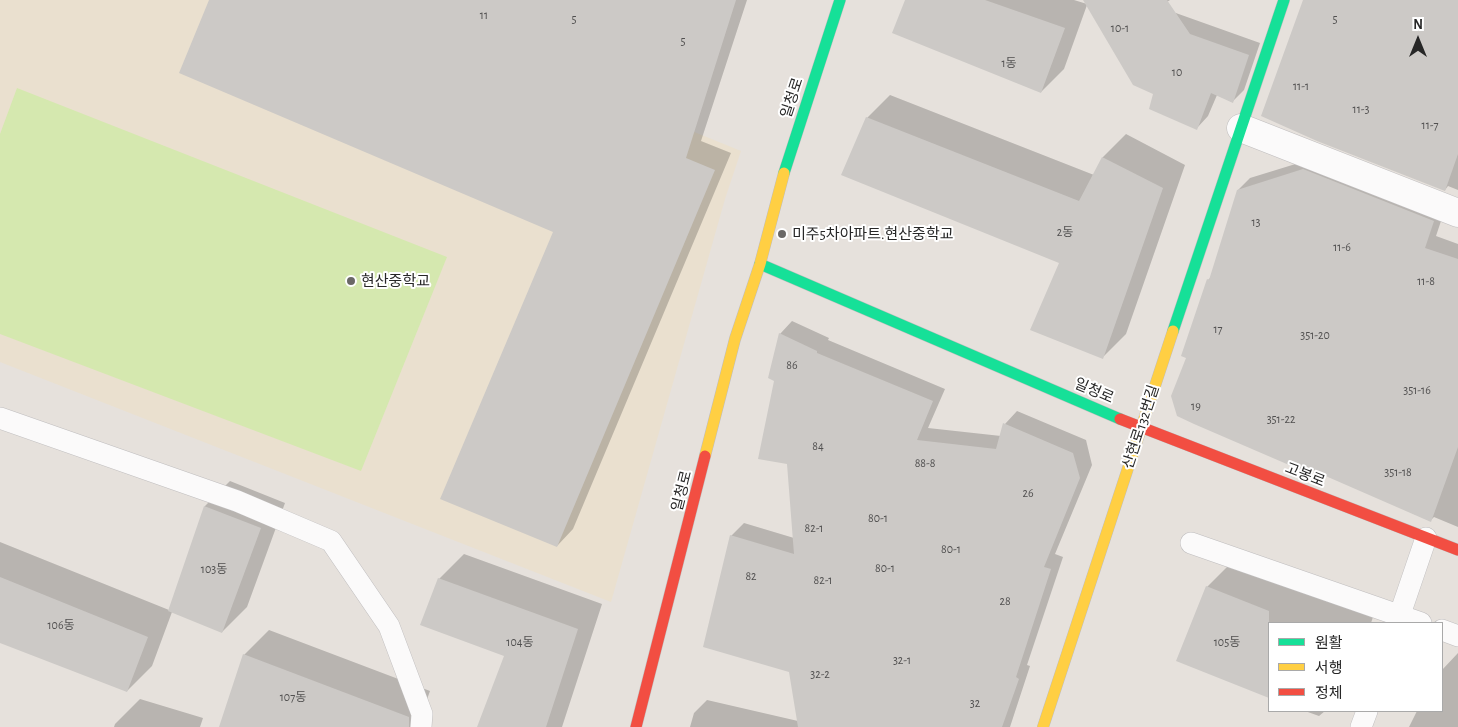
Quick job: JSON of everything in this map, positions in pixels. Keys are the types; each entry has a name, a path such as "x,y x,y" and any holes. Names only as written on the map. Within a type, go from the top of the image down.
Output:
{"street":[{"name":"일청로","path":"636,727 735,339 760,264 789,153 840,0"},
{"name":"산현로132번길","path":"1043,727 1140,428 1284,0"},
{"path":"1241,128 1458,213"},
{"name":"일청로","path":"760,264 1140,428"},
{"name":"고봉로","path":"1140,428 1458,550"}],"lane":[{"path":"0,418 237,501 331,541 389,626 422,714 421,727"},
{"path":"1398,620 1426,538"},
{"path":"1191,543 1398,620 1413,622"},
{"path":"1443,630 1458,636"},
{"path":"1362,727 1367,712"}],"shaded area":[{"name":"현산중학교","path":"0,0 370,0 741,151 725,199 611,602 0,362"}],"green space":[{"path":"17,88 447,257 361,471 0,334 0,134"}],"building":[{"path":"209,0 736,0 686,158 715,170 557,547 440,499 553,232 179,73"},
{"path":"905,0 985,0 1065,28 1041,93 892,33"},
{"path":"1083,0 1167,0 1190,34 1249,55 1233,103 1211,93 1197,130 1149,109 1153,94 1133,85"},
{"path":"1303,0 1458,0 1458,154 1445,191 1317,141 1261,116"},
{"path":"866,117 1079,201 1102,157 1163,188 1103,359 1030,330 1059,263 841,175"},
{"path":"1303,169 1434,221 1425,248 1458,259 1458,447 1431,522 1305,467 1303,471 1177,416 1171,396 1186,358 1181,356 1207,279 1209,280 1237,190"},
{"path":"779,333 817,351 817,353 933,401 917,440 996,449 1003,423 1073,453 1080,478 1044,567 1051,569 1016,677 1019,679 1002,727 798,727 789,672 703,647 730,535 794,554 787,464 758,459 774,381 768,378"},
{"path":"204,506 261,528 222,633 168,611"},
{"path":"0,577 148,637 127,692 0,643"},
{"path":"438,578 578,629 546,727 477,727 504,656 420,625"},
{"path":"1206,586 1269,611 1268,698 1176,661"},
{"path":"243,654 409,717 409,727 219,727"}],"traffic: fast":[{"path":"784,173 840,0"},
{"path":"1173,331 1284,0"},
{"path":"760,264 1120,419"}],"traffic: slow":[{"path":"705,456 735,339 760,264 784,173"},
{"path":"1043,727 1173,331"}],"traffic: jam":[{"path":"1120,419 1458,550"},
{"path":"636,727 705,456"}],"place":[{"name":"미주5차아파트.현산중학교","path":"782,234"},
{"name":"현산중학교","path":"351,281"}]}
